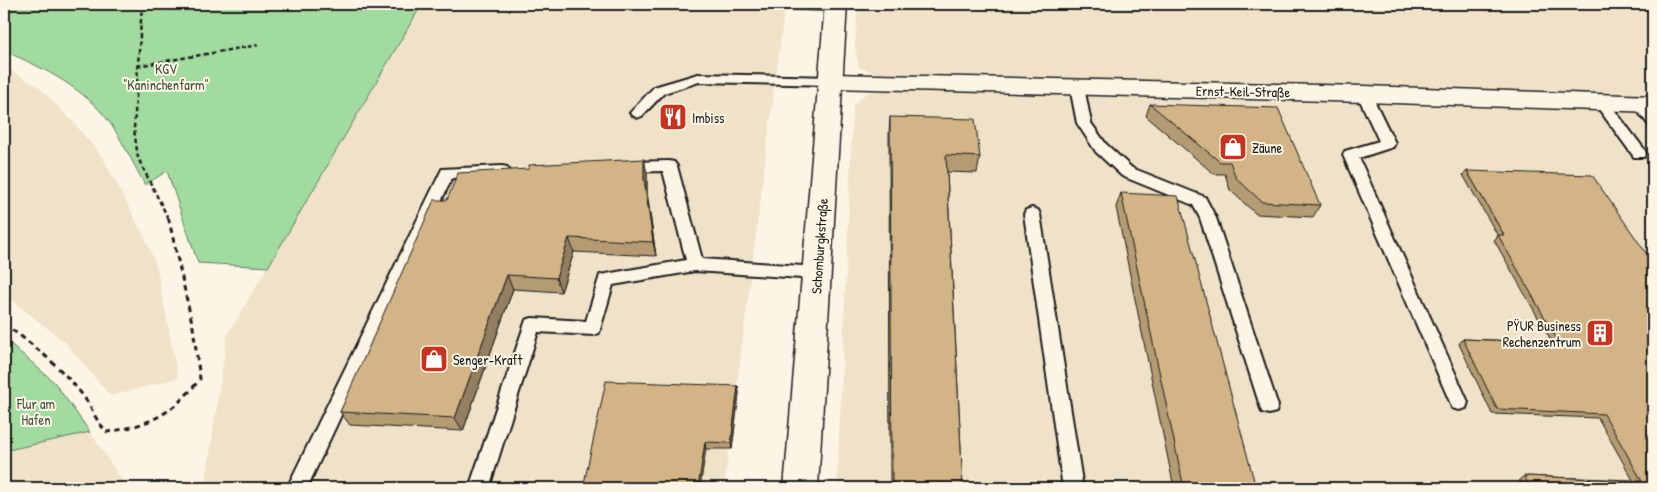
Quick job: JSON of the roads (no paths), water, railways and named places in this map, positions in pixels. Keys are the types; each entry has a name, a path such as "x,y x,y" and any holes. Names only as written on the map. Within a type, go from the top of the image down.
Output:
{"street":[{"name":"Schomburgkstraße","path":"801,488 832,81 835,5"},
{"name":"Ernst-Keil-Straße","path":"832,81 1364,94 1646,104"}],"lane":[{"path":"771,4 835,5"},
{"path":"637,113 659,90 698,78 832,81"},
{"path":"1077,87 1084,123 1102,148 1127,172 1199,201 1208,218 1269,406"},
{"path":"1364,94 1388,143 1350,155 1459,402"},
{"path":"1601,102 1639,153"},
{"path":"1646,104 1653,121"},
{"path":"611,168 669,166 695,265"},
{"path":"297,488 447,173 515,171"},
{"path":"1032,214 1073,488"},
{"path":"479,488 532,325 593,328 606,280 695,265 817,273"}],"place":[{"name":"Imbiss","path":"673,117"},
{"name":"Zäune","path":"1233,147"},
{"name":"PŸUR Business Rechenzentrum","path":"1600,333"},
{"name":"Senger-Kraft","path":"434,359"}],"park label":[{"name":"KGV \"Kaninchenfarm\"","path":"166,76"},
{"name":"Flur am Hafen","path":"36,412"}]}
